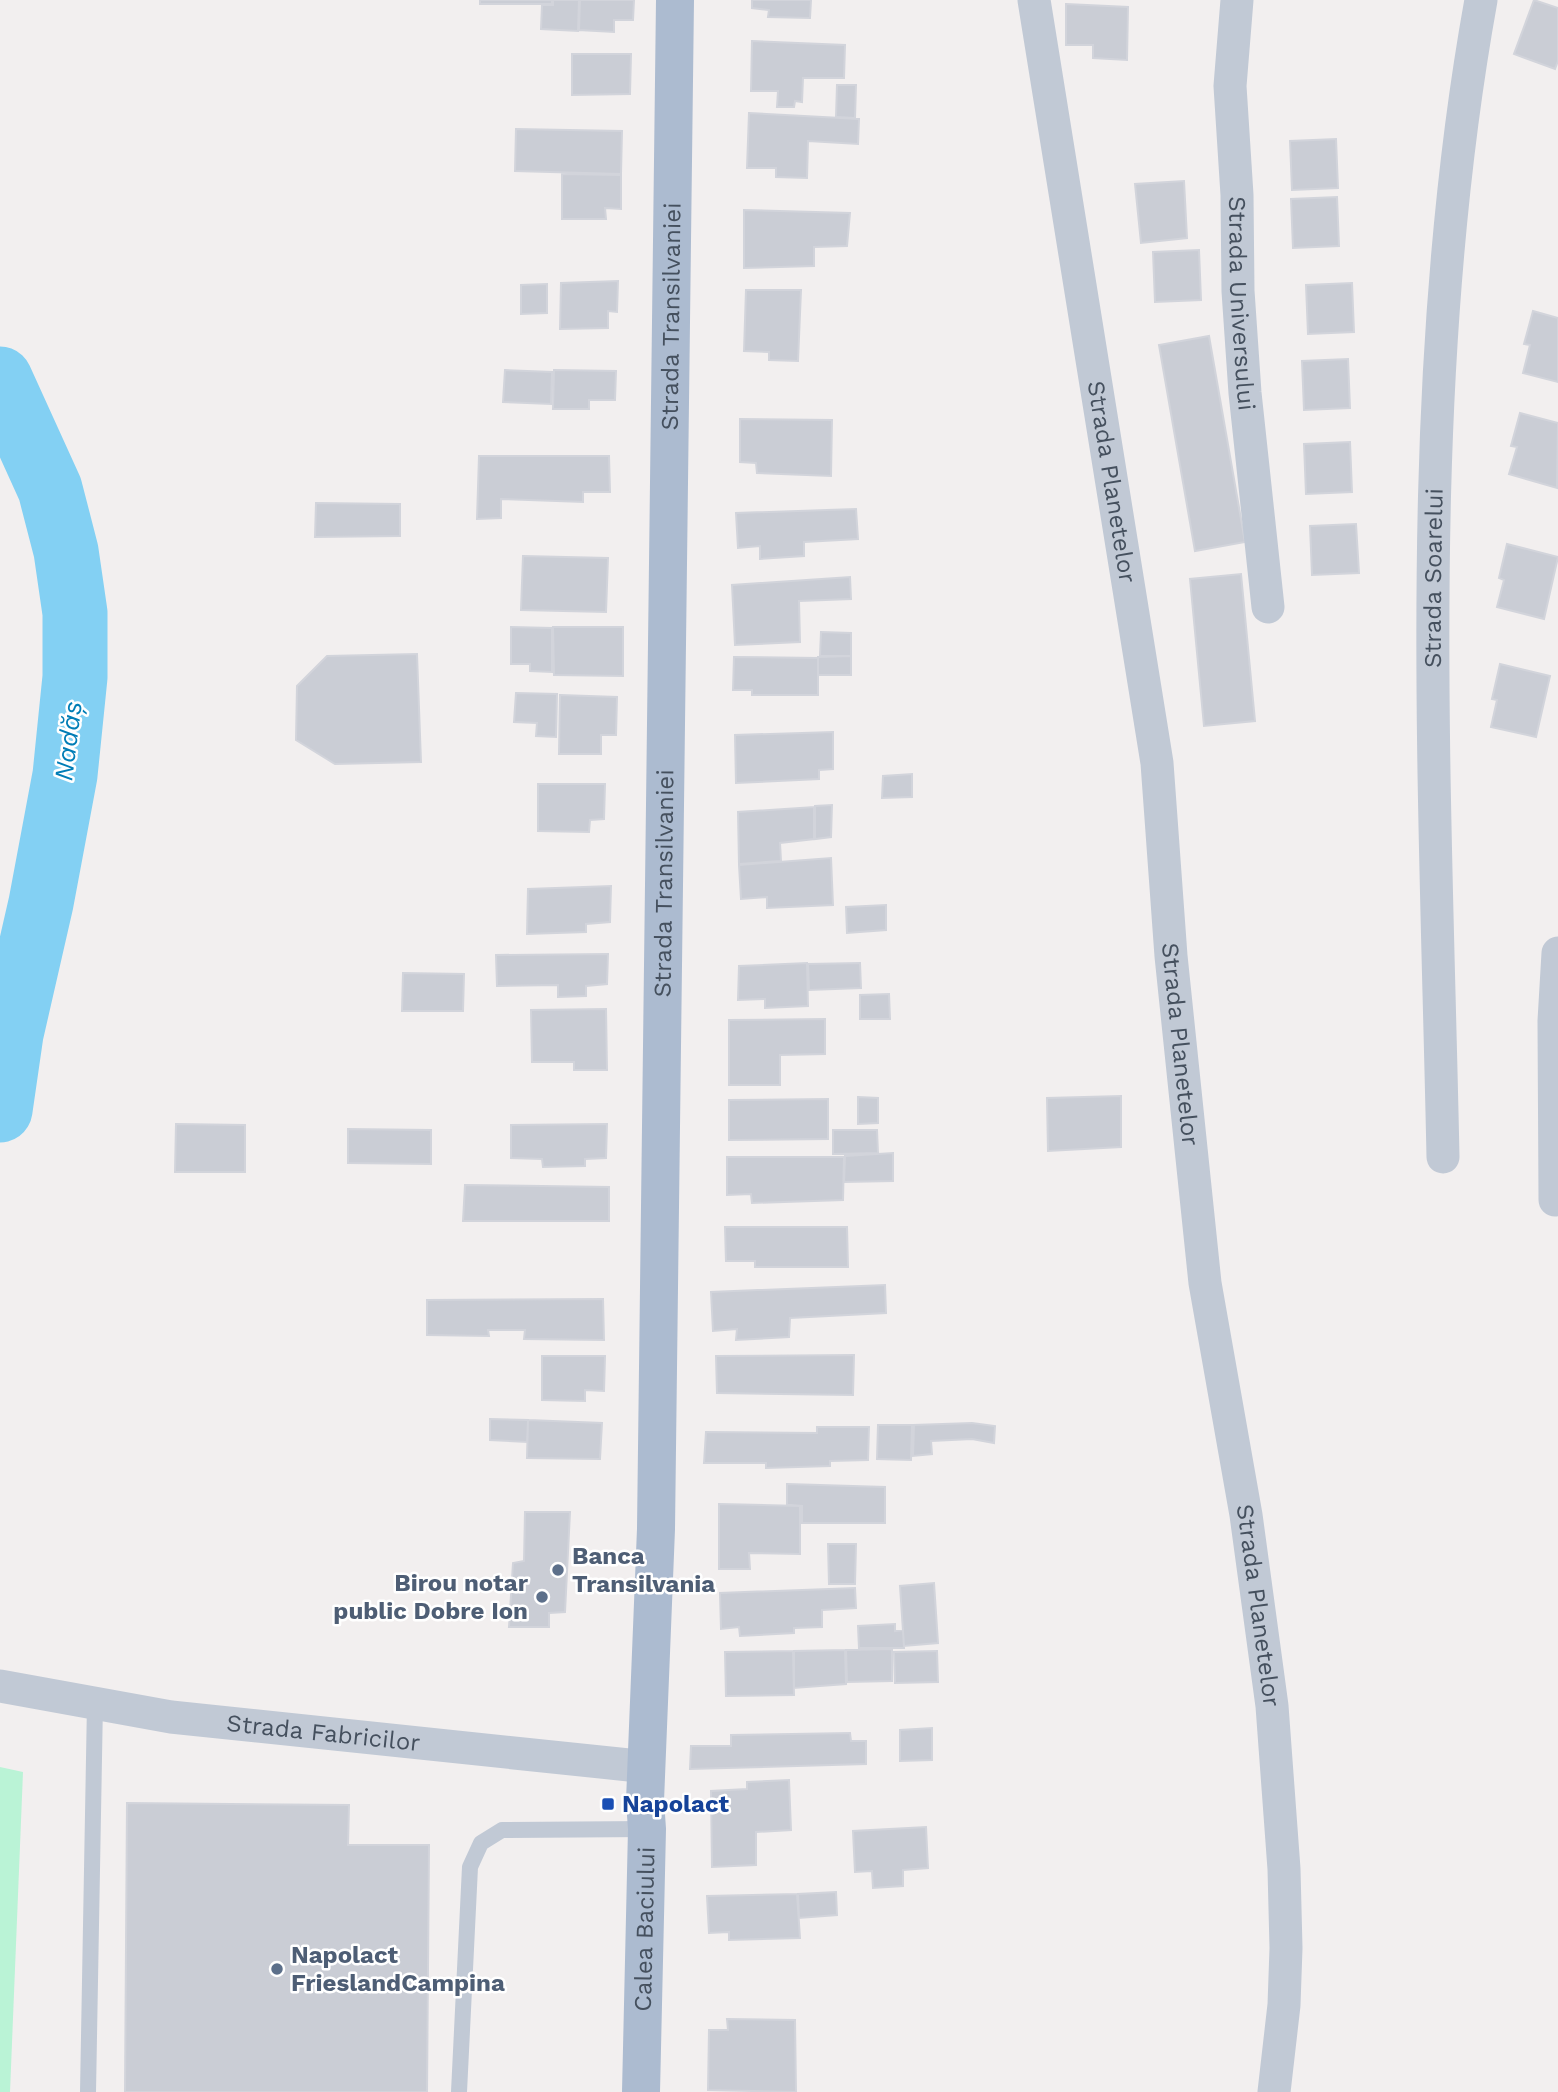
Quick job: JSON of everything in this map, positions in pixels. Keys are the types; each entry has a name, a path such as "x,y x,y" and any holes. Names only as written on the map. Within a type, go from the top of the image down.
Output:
{"main road":[{"name":"Strada Transilvaniei","path":"648,1767 656,1529 675,0"},
{"name":"Calea Baciului","path":"641,2092 647,1829 645,1801 648,1767"}],"street":[{"name":"Strada Planetelor","path":"1034,0 1157,763 1171,957 1205,1283 1247,1516 1272,1706 1284,1869 1286,1948 1284,2005 1274,2092"},
{"name":"Strada Universului","path":"1237,0 1230,86 1237,195 1238,291 1245,393 1268,607"},
{"name":"Strada Soarelui","path":"1443,1157 1433,695 1434,467 1447,244 1467,76 1481,0"},
{"path":"1555,1200 1554,1021 1558,953"},
{"name":"Strada Fabricilor","path":"0,1686 171,1717 648,1767"}],"lane":[{"path":"88,2092 95,1703"},
{"path":"458,2092 470,1867 481,1843 502,1830 647,1829"}],"green space":[{"path":"0,1767 23,1772 10,2092 0,2092"}],"building":[{"path":"480,0 552,0 552,4 480,4"},
{"path":"553,0 579,0 578,31 541,29 542,5 553,5"},
{"path":"580,0 634,0 633,20 614,20 614,32 579,30"},
{"path":"752,0 811,0 810,18 768,17 769,10 752,8"},
{"path":"1534,0 1558,8 1558,61 1555,69 1514,54"},
{"path":"1066,4 1128,7 1127,60 1093,58 1093,45 1066,45"},
{"path":"752,41 845,45 844,78 803,78 802,102 795,101 794,107 777,107 778,91 751,91"},
{"path":"572,54 631,54 630,94 572,95"},
{"path":"837,85 856,85 855,118 836,117"},
{"path":"749,113 859,119 858,144 808,141 807,178 776,177 776,168 747,168"},
{"path":"516,129 622,131 621,174 515,171"},
{"path":"1336,139 1338,188 1292,190 1290,141"},
{"path":"562,174 621,175 621,209 605,208 606,219 562,219"},
{"path":"1184,181 1187,238 1141,243 1135,184"},
{"path":"1337,197 1339,246 1293,248 1291,199"},
{"path":"744,210 850,213 847,246 814,247 814,266 744,268"},
{"path":"1199,250 1201,300 1155,302 1153,252"},
{"path":"618,281 617,312 608,311 608,328 560,329 561,283"},
{"path":"1352,283 1354,332 1308,334 1306,285"},
{"path":"547,284 547,313 521,314 521,285"},
{"path":"746,290 801,290 798,361 769,360 769,352 744,351"},
{"path":"1533,311 1558,318 1558,382 1523,373 1530,345 1524,344"},
{"path":"1209,336 1245,542 1195,551 1159,345"},
{"path":"1348,359 1350,408 1304,410 1302,361"},
{"path":"505,370 552,372 551,404 503,402"},
{"path":"554,370 616,371 615,400 589,400 589,409 553,409"},
{"path":"1520,413 1558,423 1557,488 1509,474 1517,447 1511,446"},
{"path":"740,419 832,420 831,476 757,473 756,463 740,462"},
{"path":"1350,442 1352,492 1306,494 1304,444"},
{"path":"479,456 609,456 610,492 583,492 583,502 501,499 501,518 477,519"},
{"path":"316,503 400,504 400,536 315,537"},
{"path":"856,509 858,539 804,542 804,556 760,559 760,546 738,548 736,513"},
{"path":"1356,524 1359,573 1312,575 1310,526"},
{"path":"1507,544 1558,557 1544,619 1497,607 1504,580 1499,578"},
{"path":"523,556 608,558 606,612 521,610"},
{"path":"1241,574 1255,721 1204,726 1190,579"},
{"path":"850,577 851,599 799,601 800,642 735,645 732,585"},
{"path":"511,627 552,628 552,672 530,671 530,664 511,664"},
{"path":"553,627 623,627 623,676 554,675"},
{"path":"821,632 851,633 851,656 820,656"},
{"path":"417,654 421,762 335,764 296,740 297,686 327,656"},
{"path":"851,656 851,675 818,675 818,657"},
{"path":"734,657 818,658 818,695 752,695 752,690 733,690"},
{"path":"1500,664 1550,676 1536,737 1491,727 1497,700 1492,699"},
{"path":"516,693 557,694 556,737 536,736 537,723 514,722"},
{"path":"560,695 617,697 616,735 601,735 601,754 559,754"},
{"path":"833,732 833,769 819,770 819,779 736,783 735,735"},
{"path":"912,774 912,797 882,798 883,776"},
{"path":"538,784 605,784 604,819 590,820 589,832 538,831"},
{"path":"832,805 831,837 815,839 815,806"},
{"path":"814,807 814,839 780,843 781,861 739,864 738,812"},
{"path":"831,858 833,905 767,908 767,897 741,899 739,865"},
{"path":"611,886 610,922 586,924 586,932 527,934 528,889"},
{"path":"886,905 886,930 847,933 846,907"},
{"path":"608,954 607,984 586,986 586,996 558,997 558,985 497,986 496,955"},
{"path":"807,963 808,1006 765,1008 765,999 738,1000 739,966"},
{"path":"860,963 861,988 809,990 808,964"},
{"path":"403,973 464,974 463,1011 402,1011"},
{"path":"889,994 890,1019 860,1019 860,995"},
{"path":"606,1009 607,1070 574,1070 574,1062 532,1062 531,1010"},
{"path":"825,1019 825,1054 780,1055 780,1085 729,1085 729,1020"},
{"path":"1121,1096 1121,1147 1048,1151 1047,1098"},
{"path":"858,1097 878,1098 878,1123 858,1124"},
{"path":"828,1099 828,1139 729,1140 729,1100"},
{"path":"176,1124 245,1125 245,1172 175,1172"},
{"path":"607,1124 606,1158 585,1159 585,1166 543,1167 542,1159 511,1158 511,1125"},
{"path":"348,1129 431,1130 431,1164 348,1163"},
{"path":"833,1130 877,1130 878,1153 833,1154"},
{"path":"893,1153 893,1181 844,1182 845,1156"},
{"path":"727,1157 844,1157 843,1200 752,1203 751,1194 727,1195"},
{"path":"465,1185 609,1187 609,1221 463,1221"},
{"path":"725,1227 847,1227 848,1267 755,1267 755,1261 726,1261"},
{"path":"885,1285 886,1313 790,1318 789,1337 736,1340 737,1329 713,1331 711,1292"},
{"path":"603,1299 604,1340 524,1339 525,1330 488,1330 489,1336 427,1335 427,1300"},
{"path":"854,1355 853,1395 717,1393 716,1356"},
{"path":"542,1356 605,1356 604,1391 585,1390 585,1401 542,1400"},
{"path":"490,1419 528,1420 527,1442 490,1440"},
{"path":"528,1420 602,1423 600,1459 527,1458"},
{"path":"972,1423 995,1426 994,1443 972,1439 931,1441 932,1454 913,1456 914,1425"},
{"path":"878,1425 912,1425 911,1460 877,1459"},
{"path":"817,1427 869,1427 868,1460 830,1461 830,1466 766,1468 766,1463 704,1463 706,1432 817,1433"},
{"path":"787,1484 885,1487 885,1523 802,1523 802,1506 787,1505"},
{"path":"719,1504 800,1506 800,1554 749,1553 750,1569 719,1569"},
{"path":"525,1512 570,1512 565,1612 549,1613 549,1627 509,1627 513,1563 524,1561"},
{"path":"828,1544 856,1544 855,1584 829,1584"},
{"path":"934,1583 938,1643 904,1646 900,1586"},
{"path":"855,1588 856,1608 822,1610 822,1627 794,1628 794,1633 740,1636 739,1627 721,1629 720,1593"},
{"path":"895,1624 895,1631 903,1630 904,1648 859,1648 858,1626"},
{"path":"892,1649 892,1681 847,1682 846,1650"},
{"path":"845,1650 846,1684 794,1688 794,1651"},
{"path":"793,1651 794,1695 726,1696 725,1652"},
{"path":"937,1651 938,1682 895,1683 894,1652"},
{"path":"932,1728 932,1760 900,1761 900,1730"},
{"path":"850,1733 851,1741 866,1741 866,1764 690,1769 691,1746 731,1746 731,1735"},
{"path":"789,1780 791,1830 756,1832 756,1865 712,1867 711,1791 747,1789 747,1782"},
{"name":"Napolact FrieslandCampina","path":"127,1803 349,1805 348,1845 429,1845 427,2092 125,2092"},
{"path":"926,1827 928,1868 903,1870 903,1886 873,1888 872,1871 855,1872 853,1831"},
{"path":"836,1892 837,1915 799,1918 798,1894"},
{"path":"797,1894 800,1938 729,1940 729,1932 709,1933 707,1896"},
{"path":"727,2019 795,2020 796,2092 708,2090 709,2030 728,2030"}],"waterway":[{"name":"Nadăș","path":"0,379 50,489 66,551 75,613 75,677 65,775 41,903 11,1034 0,1110"}],"place":[{"name":"Banca Transilvania","path":"558,1570"},
{"name":"Birou notar public Dobre Ion","path":"542,1597"},
{"name":"Napolact","path":"608,1804"},
{"name":"Napolact FrieslandCampina","path":"277,1969"}]}
